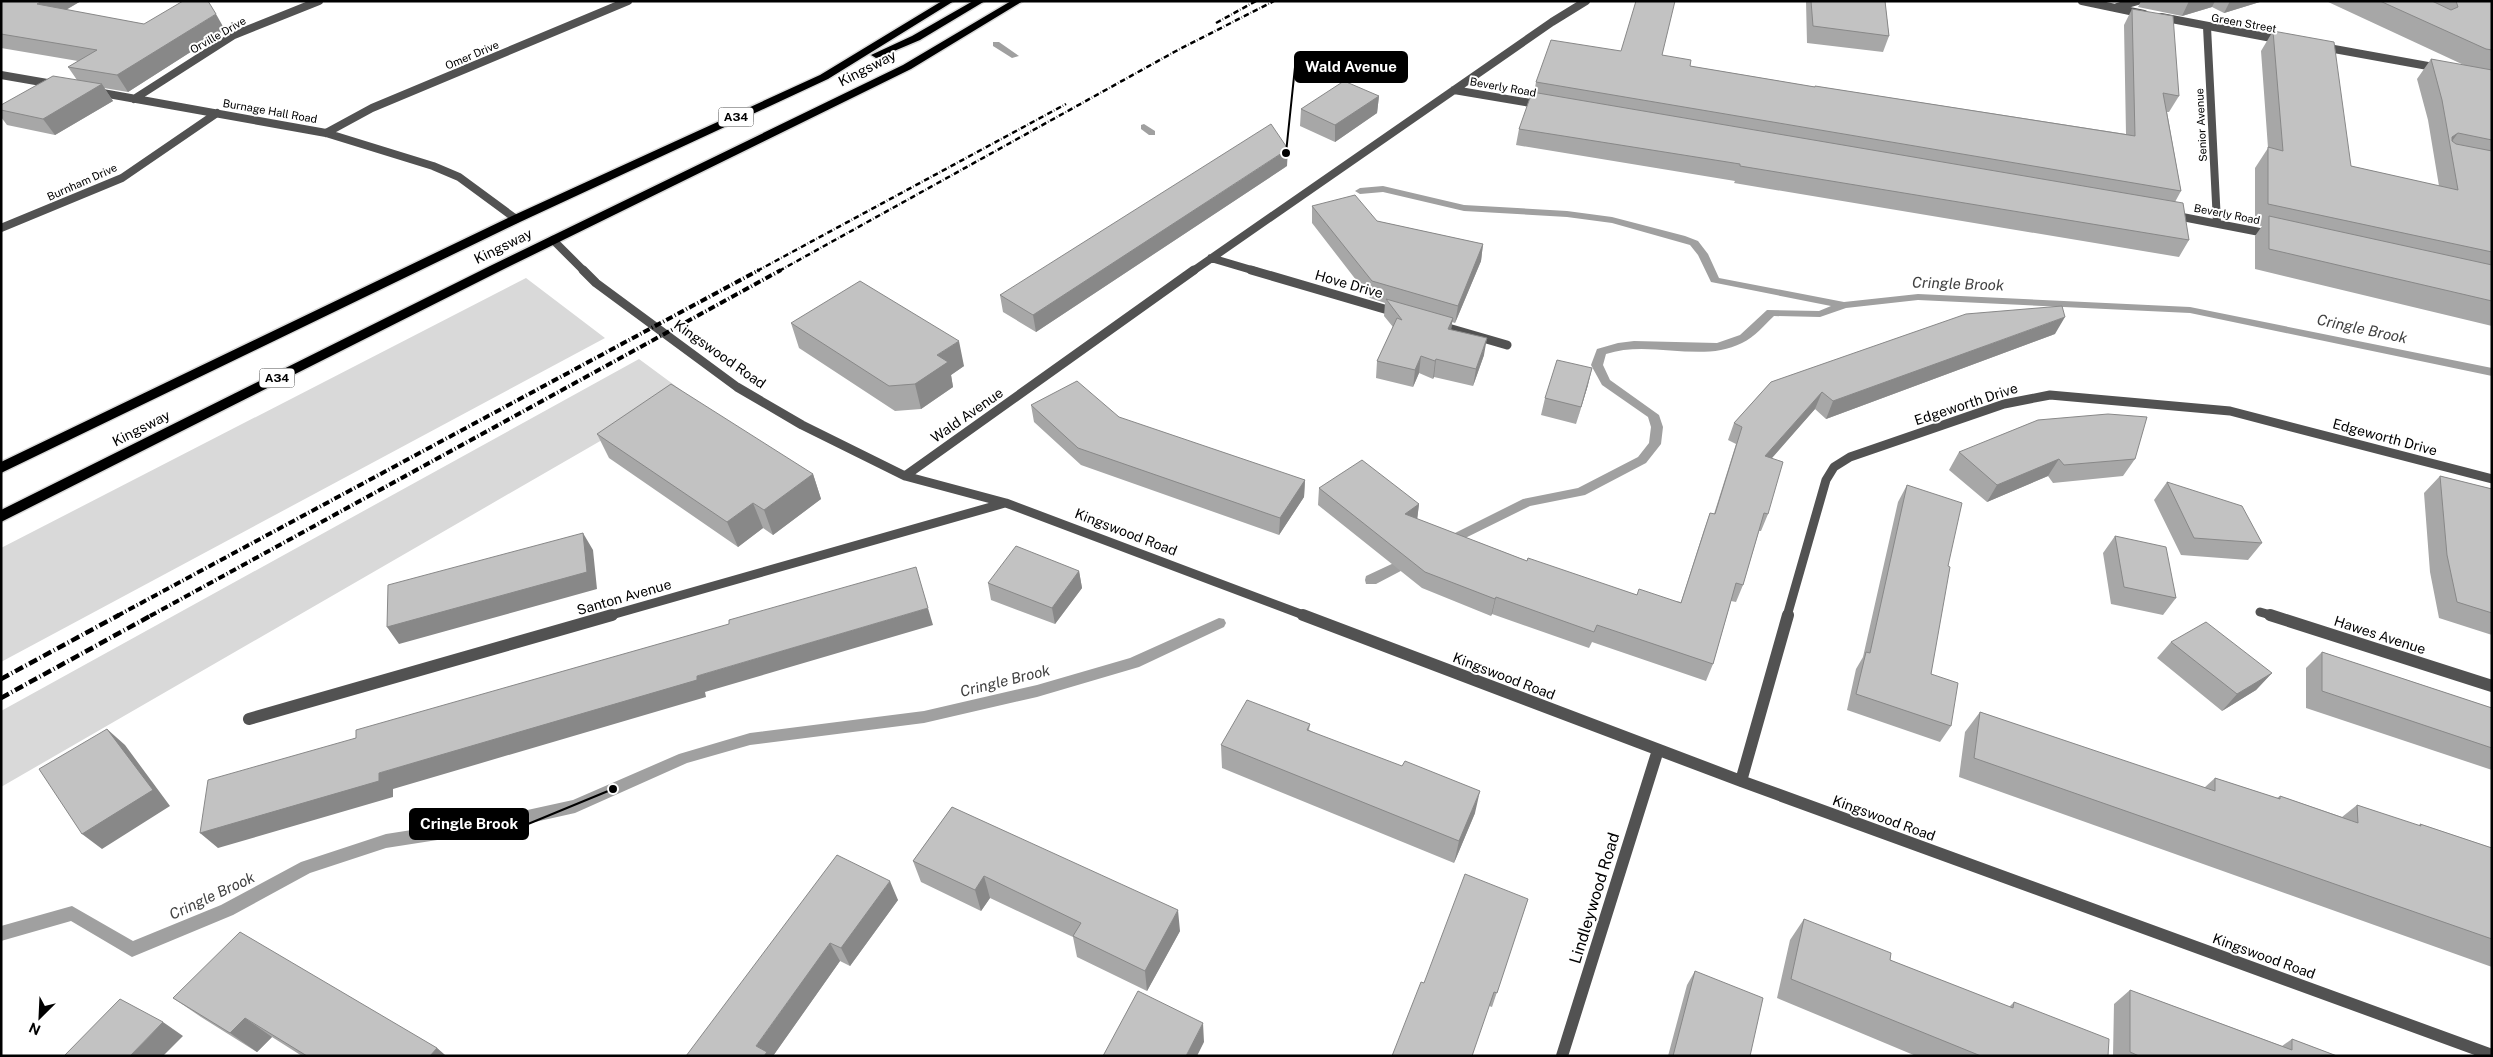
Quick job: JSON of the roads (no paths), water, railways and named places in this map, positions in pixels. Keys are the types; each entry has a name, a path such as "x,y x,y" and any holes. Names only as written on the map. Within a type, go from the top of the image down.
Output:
{"highway":[{"name":"Kingsway","path":"824,77 949,1"},
{"name":"Kingsway","path":"1,468 516,220 824,77 916,38 980,1"},
{"name":"Kingsway","path":"1,517 553,240 907,67 1018,1"}],"street":[{"name":"Orville Drive","path":"134,99 234,35 319,1"},
{"name":"Omer Drive","path":"326,133 372,108 628,1"},
{"name":"Wald Avenue","path":"905,476 1211,258 1586,1"},
{"name":"Green Street","path":"2082,1 2286,41"},
{"path":"2116,8 2138,1"},
{"name":"Senior Avenue","path":"2207,27 2217,222"},
{"path":"2315,46 2443,69"},
{"path":"1,75 58,85"},
{"name":"Burnage Hall Road","path":"86,90 326,133 434,166 458,177 516,220"},
{"name":"Beverly Road","path":"1454,90 1552,107"},
{"name":"Burnham Drive","path":"1,228 122,178 216,113"},
{"name":"Beverly Road","path":"2159,212 2217,222 2284,237"},
{"name":"Kingswood Road","path":"553,240 596,283 737,388 802,425 905,476 1006,503 1741,781 2492,1055"},
{"name":"Hove Drive","path":"1211,258 1412,317"},
{"path":"1431,322 1507,345"},
{"name":"Edgeworth Drive","path":"1741,781 1826,480 1834,467 1850,457 2004,404 2050,395 2230,411 2492,479"},
{"name":"Santon Avenue","path":"249,719 1006,503"},
{"name":"Hawes Avenue","path":"2260,612 2492,686"},
{"name":"Lindleywood Road","path":"1562,1056 1658,750"}],"waterway":[{"path":"996,44 1015,56"},
{"path":"1144,127 1152,133"},
{"path":"1360,191 1383,189 1464,208 1567,214 1612,220 1694,243 1703,254 1715,280 1844,305"},
{"name":"Cringle Brook","path":"1844,305 1918,297 2190,310 2492,372"},
{"name":"Cringle Brook","path":"1447,542 1527,502 1581,492 1642,460 1655,444 1657,427 1653,415 1606,382 1597,365 1601,352 1618,346 1634,344 1700,348 1717,347 1744,338 1771,312 1820,314 1844,305"},
{"name":"Cringle Brook","path":"1371,580 1411,560"},
{"name":"Cringle Brook","path":"1,934 72,913 132,949 227,910 306,867 386,841 495,824 575,806 684,758 750,739 924,717 1037,691 1134,663 1219,623"}],"railway":[{"path":"1216,23 1256,1"},
{"path":"779,271 1176,51 1274,1"},
{"path":"757,271 1066,104"},
{"path":"117,616 759,270"},
{"path":"150,616 781,270"},
{"path":"1,679 119,615"},
{"path":"1,698 152,615"}],"place":[{"name":"Wald Avenue","path":"1286,153"},
{"name":"Cringle Brook","path":"613,789"}]}
